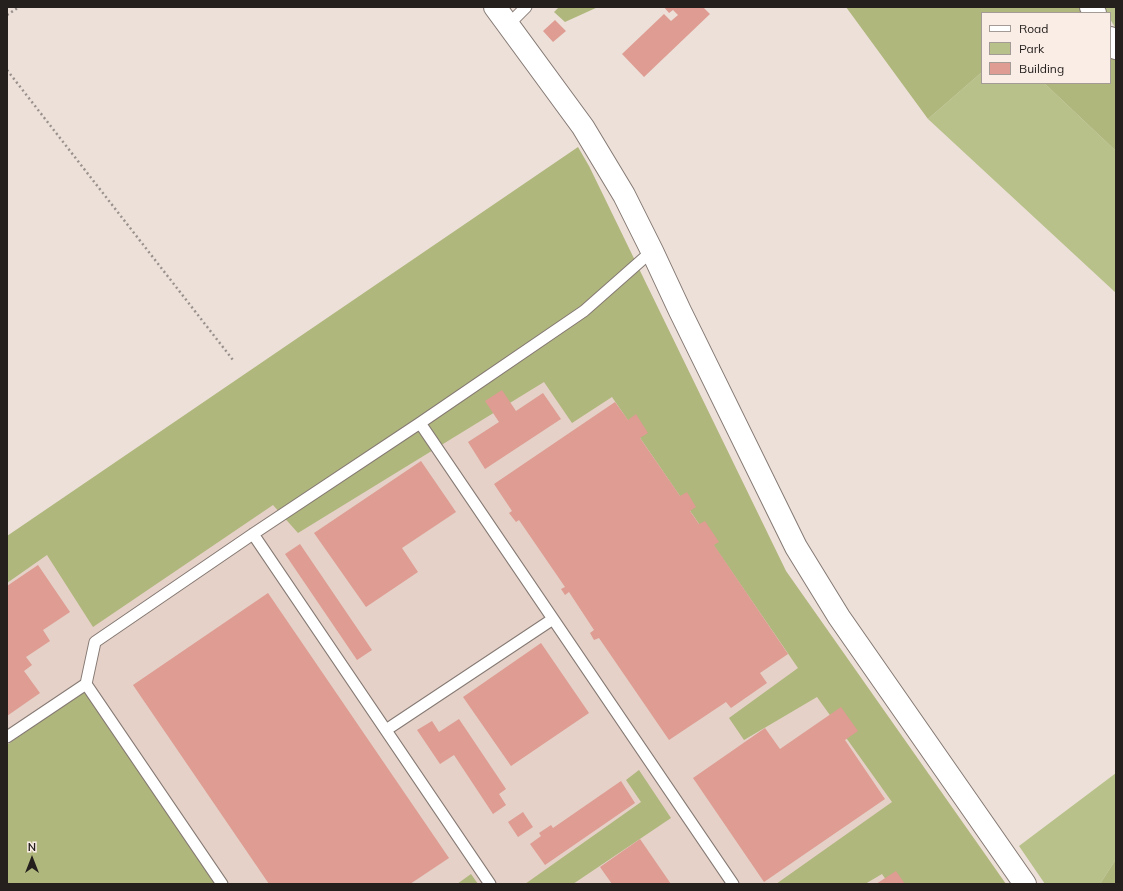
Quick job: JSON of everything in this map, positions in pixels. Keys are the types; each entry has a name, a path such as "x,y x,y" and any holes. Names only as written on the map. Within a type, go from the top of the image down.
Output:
{"street":[{"path":"495,7 583,127 624,195 796,547 839,617 1025,884"}],"lane":[{"path":"508,24 526,7"},
{"path":"7,737 86,684 95,642 584,311 652,251"},
{"path":"420,423 733,884"},
{"path":"253,534 490,884"},
{"path":"386,730 553,619"},
{"path":"86,684 222,884"}],"path":[{"path":"7,15 19,7"},
{"path":"7,70 233,360"}],"shaded area":[{"path":"589,166 786,571 1006,884 185,884 7,793 7,566"}],"green space":[{"path":"559,7 598,7 565,22 554,12"},
{"path":"846,7 1083,7 1086,12 981,12 981,73 928,119"},
{"path":"1103,7 1116,7 1116,29 1111,21 1111,12 1106,12"},
{"path":"1111,52 1116,60 1116,151 1045,84 1111,84"},
{"path":"981,73 981,84 1045,84 1116,151 1116,293 928,119"},
{"path":"578,147 589,166 786,571 1006,884 889,884 882,874 865,884 776,884 892,802 817,697 744,740 729,718 798,668 612,397 572,423 544,382 298,533 273,505 93,627 47,555 7,583 7,536"},
{"path":"85,690 215,884 7,884 7,745"},
{"path":"639,770 671,818 573,884 525,884 641,802 626,780"},
{"path":"1116,773 1116,859 1100,884 1045,884 1019,846"},
{"path":"1116,859 1116,884 1100,884"},
{"path":"471,874 478,884 457,884"}],"building":[{"path":"664,7 703,7 710,14 644,77 622,54 664,14 671,21 678,15 673,10 669,13"},
{"path":"555,20 566,31 553,42 543,31"},
{"path":"502,390 516,411 543,393 561,419 485,469 468,442 499,422 485,401"},
{"path":"615,402 628,420 636,414 648,433 640,438 680,496 687,492 696,507 690,511 699,524 705,521 719,542 714,545 788,654 760,673 767,683 731,708 726,702 669,740 599,638 594,640 590,633 594,630 569,592 565,595 561,589 565,587 519,520 516,522 509,513 512,511 494,484"},
{"path":"421,461 456,512 402,548 418,572 366,607 314,533"},
{"path":"300,544 372,650 357,660 285,554"},
{"path":"38,565 70,612 43,630 50,641 26,657 32,665 24,671 40,693 7,716 7,586"},
{"path":"268,593 449,858 410,884 269,884 133,685"},
{"path":"541,643 589,713 511,766 463,697"},
{"path":"841,707 858,731 845,740 885,799 764,882 693,778 765,728 780,749"},
{"path":"459,719 506,789 499,794 506,805 493,814 454,755 440,764 417,730 432,721 439,732"},
{"path":"621,781 635,803 545,865 530,844 541,836 539,833 551,825 553,828"},
{"path":"523,812 533,827 518,837 508,822"},
{"path":"640,839 671,884 612,884 600,867"},
{"path":"896,871 905,884 876,884"}]}
